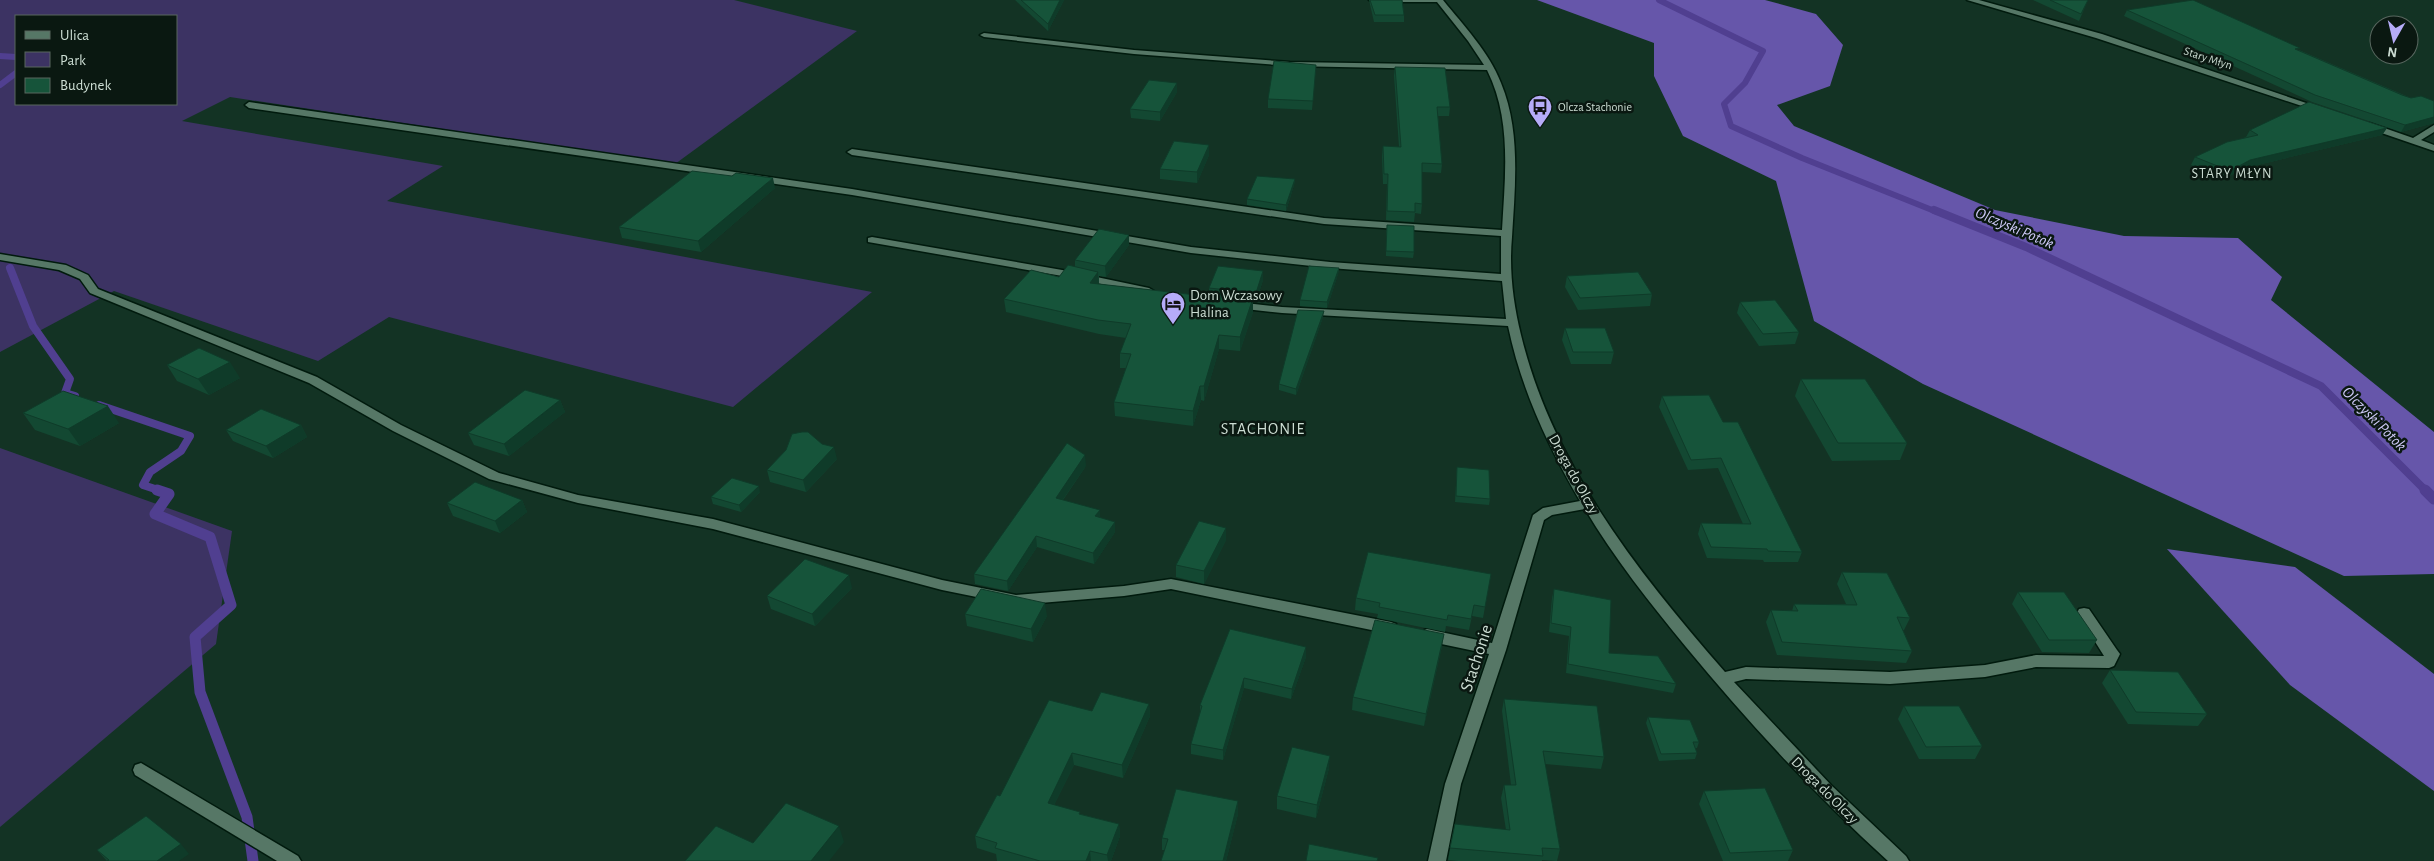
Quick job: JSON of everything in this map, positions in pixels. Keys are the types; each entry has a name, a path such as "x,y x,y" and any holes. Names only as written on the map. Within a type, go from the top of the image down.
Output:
{"street":[{"path":"1373,0 1438,0"},
{"name":"Droga do Olczy","path":"1438,0 1472,40 1490,68 1502,96 1509,124 1510,162 1506,278 1512,323 1524,368 1536,401 1562,456 1589,504 1641,580 1722,678 1798,764 1900,861"},
{"name":"Stary Młyn","path":"1971,0 2116,41 2332,113"},
{"path":"984,35 1134,52 1290,64 1490,68"},
{"path":"249,105 852,192 1192,250 1330,265 1506,278"},
{"path":"2359,122 2434,148"},
{"path":"2414,141 2434,128"},
{"path":"852,152 1324,221 1507,233"},
{"path":"872,240 1068,274 1163,294"},
{"path":"0,256 62,267 84,277 94,291 313,380 397,428 494,476 578,499 713,524 942,585 1016,600 1124,591 1171,584 1498,650"},
{"path":"1228,304 1282,310 1512,323"},
{"name":"Stachonie","path":"1437,861 1453,784 1498,650 1538,518 1548,511 1589,504"},
{"path":"1722,678 1746,673 1890,678 1985,671 2036,661 2109,662 2112,654 2084,613"},
{"path":"141,770 292,861"}],"green space":[{"path":"0,0 734,0 857,31 675,164 230,97 182,121 443,166 387,201 872,292 733,407 389,317 318,361 114,291 0,352"},
{"path":"0,448 232,531 216,644 0,827"}],"shaded area":[{"path":"1537,0 1765,0 1816,14 1843,45 1830,86 1777,105 1794,126 1995,210 2124,236 2238,238 2282,277 2271,300 2434,432 2434,574 2344,576 1923,384 1814,321 1776,181 1683,136 1654,76 1654,43"},
{"path":"2167,549 2295,567 2434,674 2434,791 2290,685"}],"building":[{"path":"1021,0 1060,0 1048,24"},
{"path":"1370,0 1402,0 1404,15 1375,15"},
{"path":"2050,0 2088,0 2081,14"},
{"path":"2193,0 2300,48 2295,49 2402,95 2411,98 2421,96 2434,101 2434,117 2405,125 2315,95 2127,10"},
{"path":"1274,61 1316,65 1313,101 1268,99"},
{"path":"1395,67 1445,68 1450,107 1437,107 1442,164 1422,163 1422,204 1415,203 1415,212 1387,211 1388,174 1384,174 1383,146 1401,147"},
{"path":"1149,80 1177,83 1160,112 1130,109"},
{"path":"2309,102 2387,128 2250,160 2230,171 2195,157 2227,142 2258,135 2250,130"},
{"path":"1174,141 1209,145 1197,172 1160,169"},
{"path":"692,171 732,176 736,173 773,178 698,241 619,227"},
{"path":"1257,176 1295,179 1286,205 1247,199"},
{"path":"1387,225 1414,226 1414,252 1386,251"},
{"path":"1099,229 1129,235 1105,266 1075,260"},
{"path":"1068,265 1098,272 1090,283 1205,296 1206,293 1253,298 1240,337 1219,335 1204,386 1200,386 1193,411 1114,402 1131,354 1120,353 1131,324 1098,320 1004,299 1031,270 1059,277"},
{"path":"1218,266 1263,271 1256,293 1209,288"},
{"path":"1309,266 1339,268 1327,302 1300,300"},
{"path":"1638,272 1652,294 1580,298 1567,276"},
{"path":"1775,300 1799,332 1763,334 1740,302"},
{"path":"1298,310 1324,311 1296,389 1279,384"},
{"path":"1565,328 1605,328 1614,352 1573,352"},
{"path":"199,348 230,362 198,379 167,365"},
{"path":"1801,379 1865,379 1907,443 1838,443"},
{"path":"525,390 560,400 504,444 468,433"},
{"path":"63,391 108,406 68,429 23,413"},
{"path":"1709,395 1723,422 1738,422 1802,552 1711,547 1701,523 1751,524 1721,458 1691,460 1662,396"},
{"path":"261,409 301,425 266,446 226,430"},
{"path":"808,432 822,444 834,447 803,480 767,470 786,450 792,434"},
{"path":"1067,443 1085,455 1056,498 1100,510 1095,516 1115,522 1093,553 1036,536 1007,581 974,574"},
{"path":"1457,467 1489,470 1490,499 1456,496"},
{"path":"732,478 759,486 739,505 711,497"},
{"path":"475,482 522,500 495,521 447,503"},
{"path":"1199,521 1226,528 1204,571 1176,565"},
{"path":"1368,552 1491,574 1485,607 1474,605 1471,619 1448,615 1447,620 1379,607 1380,603 1356,598"},
{"path":"805,559 849,575 812,614 767,596"},
{"path":"1842,572 1887,573 1910,618 1897,617 1912,651 1782,642 1771,610 1798,611 1794,604 1857,605"},
{"path":"981,589 1045,603 1031,629 965,614"},
{"path":"1554,589 1611,600 1609,653 1658,656 1676,684 1568,664 1571,627 1551,623"},
{"path":"2018,592 2064,592 2097,640 2049,640"},
{"path":"1375,620 1444,634 1426,714 1353,697"},
{"path":"1230,629 1306,647 1292,689 1244,678 1223,750 1191,744 1202,706 1200,705"},
{"path":"2110,670 2178,672 2207,714 2136,712"},
{"path":"1101,692 1149,704 1122,765 1072,753 1048,803 1080,812 1079,814 1119,824 1107,855 1090,851 1086,861 1040,861 995,848 997,843 975,836 997,795 1000,796 1049,700 1092,711"},
{"path":"1504,699 1597,706 1604,757 1543,751 1560,849 1542,848 1543,856 1450,848 1455,824 1510,830 1504,785 1516,785"},
{"path":"1904,706 1959,706 1982,746 1926,747"},
{"path":"1648,717 1690,720 1699,742 1693,742 1697,753 1661,754"},
{"path":"1292,747 1330,756 1317,805 1277,796"},
{"path":"1765,788 1793,850 1730,853 1704,791"},
{"path":"1176,789 1238,801 1223,861 1161,861 1168,839 1162,838"},
{"path":"786,803 839,826 811,861 685,861 716,826 753,843"},
{"path":"146,816 181,844 157,861 107,861 109,860 97,850"},
{"path":"1309,844 1378,858 1377,861 1306,861"}],"waterway":[{"name":"Olczyski Potok","path":"1659,0 1763,51 1745,83 1724,104 1731,126 1802,158 1937,212"},
{"path":"0,56 15,57"},
{"path":"0,85 15,74"},
{"name":"Olczyski Potok","path":"1934,210 2026,247 2321,386 2434,499"},
{"path":"10,268 33,326 70,379 65,393 75,396"},
{"path":"99,405 190,436 181,451 150,472 143,485 161,491"},
{"path":"157,490 169,494 155,514 210,537 231,605 195,637 200,692 247,817 253,861"}],"place":[{"name":"Olcza Stachonie","path":"1540,128"},
{"name":"Dom Wczasowy Halina","path":"1173,325"}],"district":[{"name":"STARY MŁYN","path":"2232,173"},
{"name":"STACHONIE","path":"1263,428"}]}
